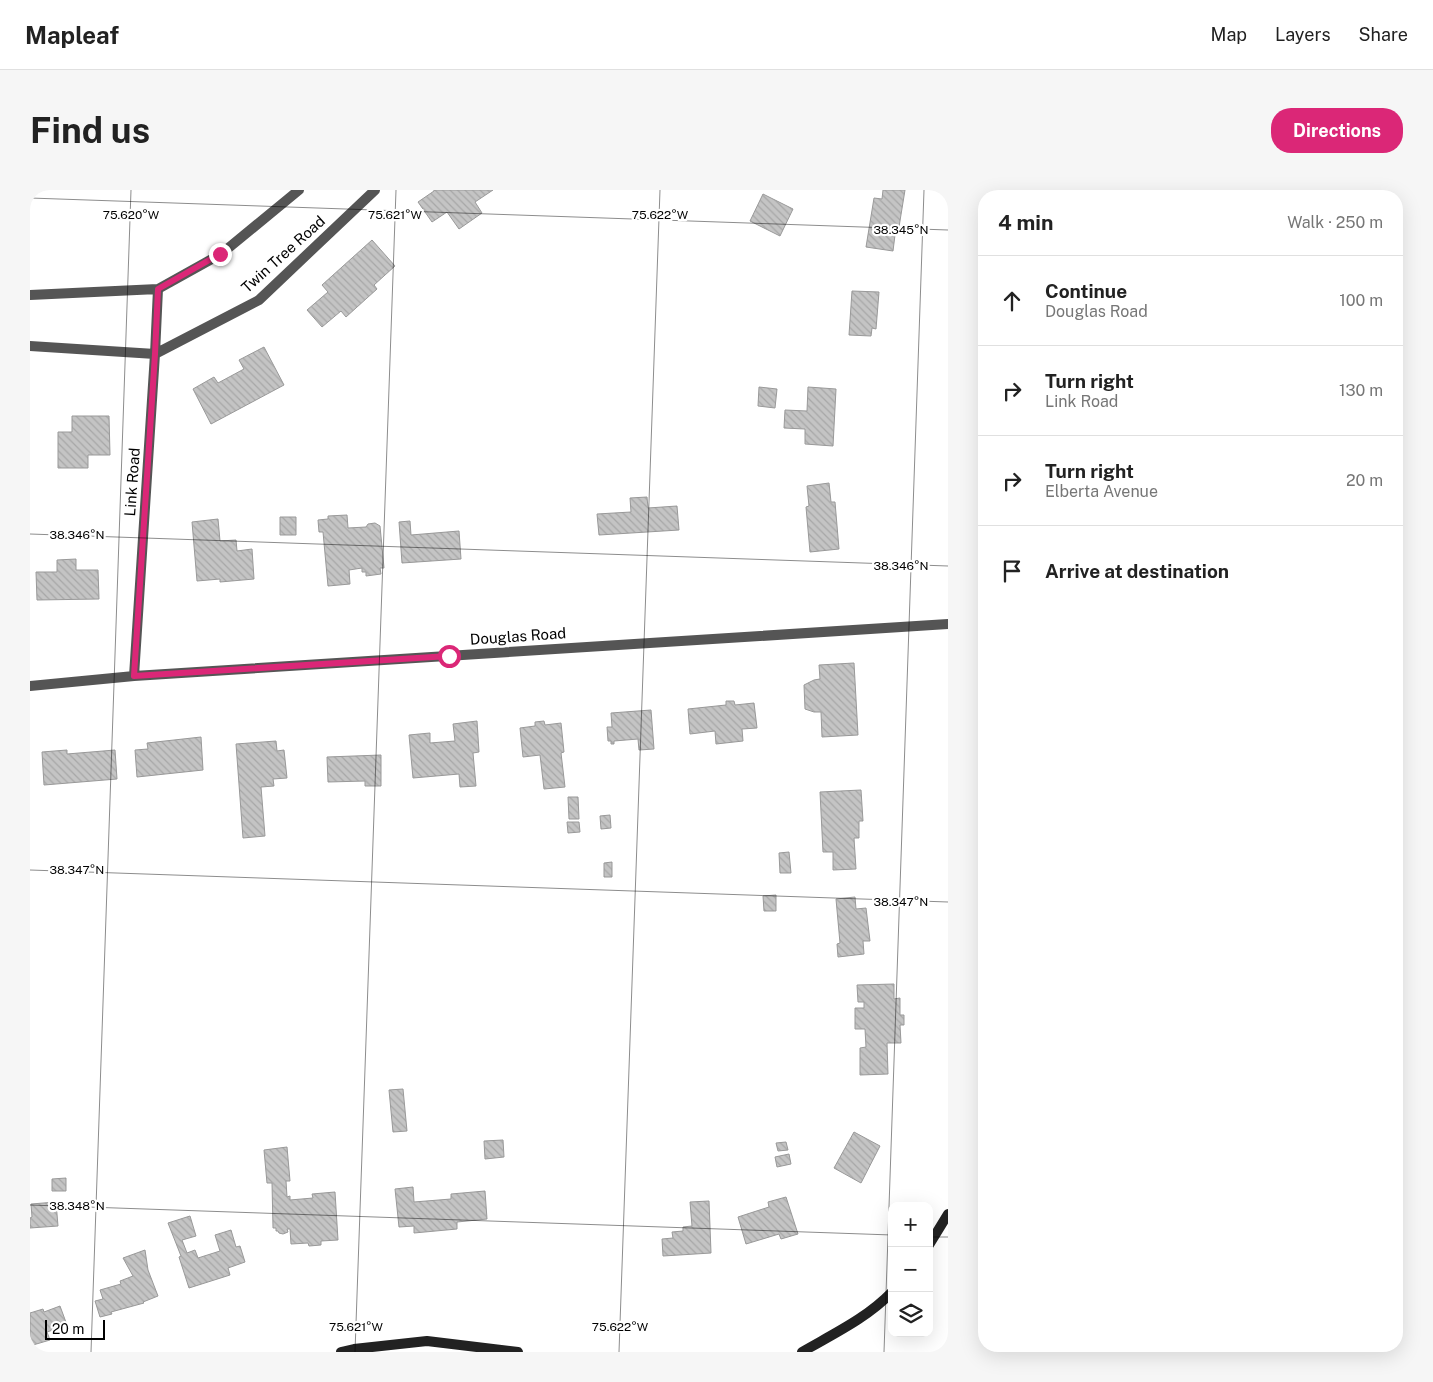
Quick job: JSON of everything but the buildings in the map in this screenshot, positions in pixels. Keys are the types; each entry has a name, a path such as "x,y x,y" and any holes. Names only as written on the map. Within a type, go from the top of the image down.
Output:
{"street":[{"path":"30,295 158,289 220,254 299,190"},
{"name":"Twin Tree Road","path":"155,354 259,300 375,190"},
{"name":"Link Road","path":"134,676 158,289"},
{"path":"30,346 155,354"},
{"name":"Douglas Road","path":"30,686 134,676 948,624"},
{"path":"933,1238 948,1214"},
{"path":"802,1352 879,1306 888,1296"},
{"path":"341,1352 426,1341 518,1352"}],"route":[{"path":"220,254 158,289 134,676 449,656"}]}
